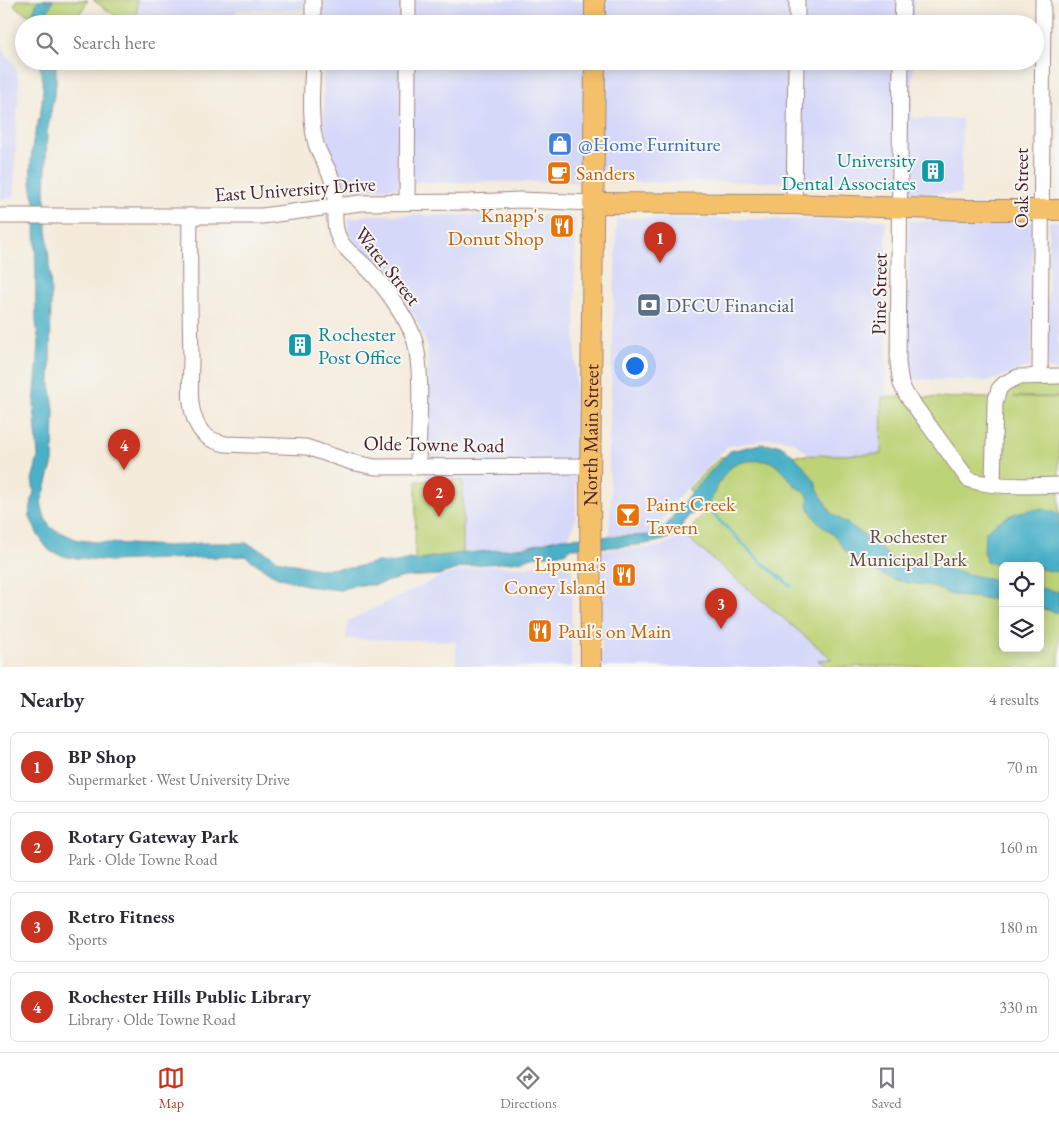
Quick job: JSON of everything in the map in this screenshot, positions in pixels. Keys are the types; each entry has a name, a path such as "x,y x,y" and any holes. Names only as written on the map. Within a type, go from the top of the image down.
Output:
{"main road":[{"path":"595,0 595,15"},
{"name":"North Main Street","path":"591,667 590,466 595,70"},
{"path":"593,203 794,204 966,210 1050,210"}],"street":[{"path":"313,15 314,0"},
{"path":"408,0 408,15"},
{"path":"796,15 797,0"},
{"path":"902,15 903,0"},
{"name":"Oak Street","path":"1043,0 1044,15"},
{"name":"Oak Street","path":"1040,376 1050,210 1044,30"},
{"name":"Water Street","path":"313,70 313,130 319,152 334,185 338,236 342,243 378,280 408,325 413,336 418,362 418,467"},
{"path":"407,202 408,70"},
{"path":"794,204 796,70"},
{"name":"Pine Street","path":"901,70 898,363 901,384 906,394 964,476 976,482 993,484 1059,485"},
{"name":"East University Drive","path":"0,216 262,216 360,202 527,200 593,203"},
{"name":"Olde Towne Road","path":"190,216 192,410 198,427 204,435 213,441 225,444 306,447 368,466 590,466"},
{"path":"993,484 996,395 1005,383 1012,378 1059,376"}],"shaded area":[{"path":"137,0 304,0 304,10 236,10 236,15 137,15"},
{"path":"324,0 914,0 914,15 324,15"},
{"path":"0,31 3,52 15,64 19,82 14,197 0,199"},
{"path":"324,70 913,70 912,118 962,119 961,194 916,193 886,182 420,182 395,188 355,189 350,188 344,182 332,153 324,125"},
{"path":"369,215 567,216 575,219 576,518 569,537 526,547 463,553 463,481 425,480 427,345 414,315 390,280 375,266 348,234 348,219"},
{"path":"617,218 886,220 886,397 882,398 881,454 810,455 793,441 775,438 728,446 677,498 657,529 647,534 609,535 611,492 609,441"},
{"path":"909,221 1033,222 1031,366 990,381 907,379"},
{"path":"1049,221 1059,221 1059,370 1047,369"},
{"path":"685,536 833,660 819,660 827,667 602,667 602,550 657,547"},
{"path":"572,556 571,667 456,667 456,641 346,639 348,621 442,576 482,566 528,567"}],"green space":[{"path":"17,0 88,0 79,15 28,15 14,6"},
{"path":"93,0 137,0 137,15 114,15"},
{"name":"Rochester Municipal Park","path":"1015,382 1059,382 1059,397 1013,397 1059,398 1059,667 827,667 818,660 832,659 685,536 709,507 688,489 720,457 881,454 882,397 1000,398"},
{"path":"463,480 463,553 415,560 416,481"}],"water":[{"path":"38,0 53,0 46,15 32,15"},
{"path":"41,70 56,70 56,85 47,132 45,200 51,292 50,383 54,409 53,462 41,503 45,518 51,528 78,540 107,543 169,546 201,543 246,543 277,560 317,569 351,568 377,562 393,563 409,559 415,560 526,547 561,538 650,535 664,528 692,491 730,451 760,444 777,445 784,447 802,464 815,481 832,514 859,531 900,565 920,563 999,580 999,600 949,594 935,587 896,580 866,566 848,554 838,539 815,518 808,506 807,494 795,486 780,469 769,461 742,462 729,469 720,481 707,508 689,516 679,532 670,538 658,542 628,546 571,548 564,553 532,557 522,561 475,565 439,575 404,577 375,585 356,585 340,590 313,587 280,578 245,556 111,561 67,557 51,552 38,535 29,515 34,491 32,480 38,457 34,405 39,344 36,321 35,200 31,187 31,156 42,105 43,81"},
{"path":"1042,509 1059,513 1059,572 1044,570 1044,562 999,562 999,566 986,561 984,554 985,532 1011,515"},
{"path":"1044,589 1059,592 1059,613 1044,609"}],"waterway":[{"path":"707,508 760,561 791,586"}],"place":[{"name":"@Home Furniture","path":"560,144"},
{"name":"University Dental Associates","path":"933,171"},
{"name":"Sanders","path":"559,173"},
{"name":"Knapp's Donut Shop","path":"562,226"},
{"name":"BP Shop","path":"660,263"},
{"name":"DFCU Financial","path":"649,305"},
{"name":"Rochester Post Office","path":"300,345"},
{"name":"Rochester Hills Public Library","path":"124,470"},
{"name":"Paint Creek Tavern","path":"628,515"},
{"name":"Rotary Gateway Park","path":"439,517"},
{"name":"Lipuma's Coney Island","path":"624,575"},
{"name":"Retro Fitness","path":"721,629"},
{"name":"Paul's on Main","path":"540,631"}]}
